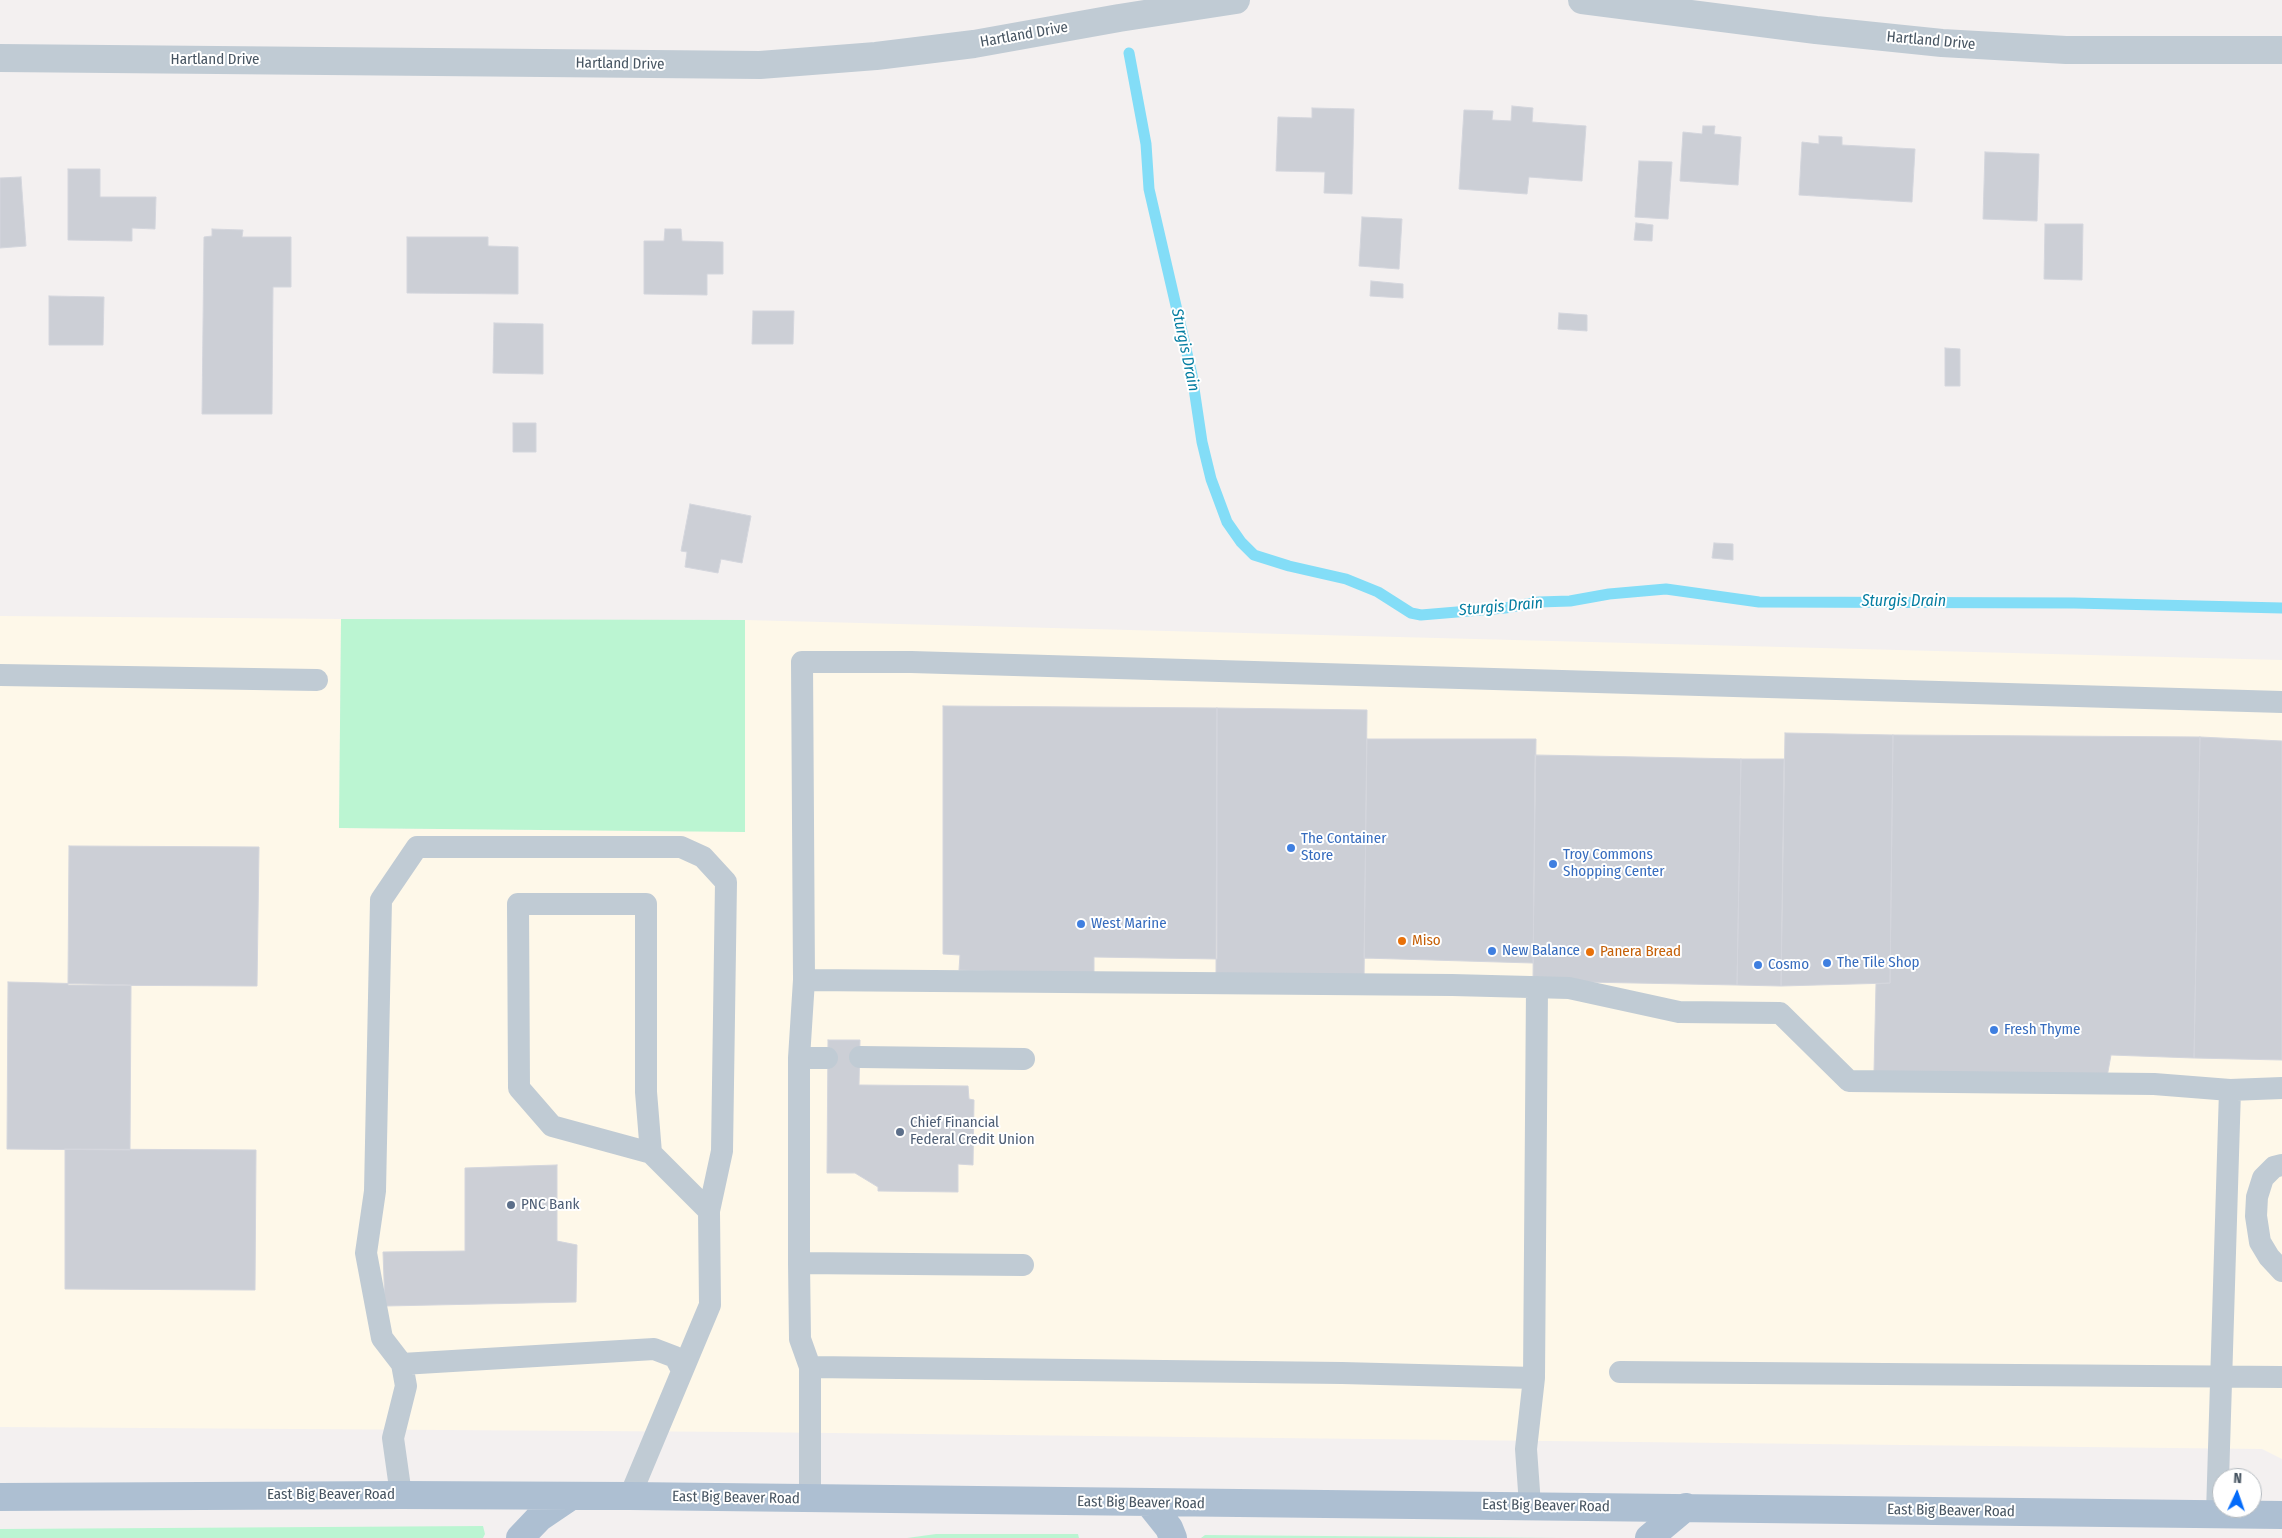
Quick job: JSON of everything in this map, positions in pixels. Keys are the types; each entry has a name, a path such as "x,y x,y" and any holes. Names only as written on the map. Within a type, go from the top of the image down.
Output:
{"main road":[{"name":"East Big Beaver Road","path":"0,1497 630,1496 2212,1513"},
{"path":"520,1538 539,1518 570,1497"},
{"path":"1149,1503 1169,1528 1173,1538"},
{"path":"1649,1538 1686,1507"},
{"name":"East Big Beaver Road","path":"2262,1514 2282,1515"}],"street":[{"name":"Hartland Drive","path":"0,58 760,65 876,56 974,44 1119,18 1236,0"},
{"name":"Hartland Drive","path":"1582,0 1816,30 1942,43 2066,50 2282,50"}],"lane":[{"path":"810,1498 810,1367 800,1339 799,1263 800,1058 804,980 802,662 921,662 2282,702"},
{"path":"0,674 317,680"},
{"path":"401,1495 394,1438 406,1386 402,1364 382,1338 366,1253 375,1191 382,900 418,847 681,847 703,857 726,882 722,1151 709,1211 710,1305 630,1496"},
{"path":"651,1153 646,1092 646,904 518,904 519,1088 552,1126 651,1153 709,1211"},
{"path":"804,980 1569,988 1679,1012 1780,1013 1849,1080 2154,1084 2230,1090 2282,1088"},
{"path":"1530,1506 1526,1449 1534,1378 1537,987"},
{"path":"860,1057 1024,1059"},
{"path":"800,1058 827,1058"},
{"path":"2219,1468 2230,1090"},
{"path":"2282,1165 2274,1166 2263,1178 2256,1197 2256,1216 2260,1242 2269,1258 2282,1271"},
{"path":"799,1263 1023,1265"},
{"path":"402,1364 654,1349 675,1357 682,1370"},
{"path":"810,1367 1342,1372 1534,1378"},
{"path":"1620,1372 2282,1377"}],"shaded area":[{"path":"0,616 341,619 339,828 745,831 745,620 2282,660 2282,1459 2262,1449 742,1432 0,1427"}],"green space":[{"path":"341,619 745,620 745,832 339,828"},
{"path":"483,1526 485,1534 483,1538 0,1538 0,1529"},
{"path":"936,1534 1078,1534 1079,1538 907,1538"},
{"path":"1205,1535 1566,1538 1201,1538"}],"building":[{"path":"1512,106 1533,108 1532,122 1586,126 1582,181 1529,177 1527,194 1459,189 1464,110 1493,111 1492,120 1511,121"},
{"path":"1312,108 1354,109 1352,194 1324,193 1325,172 1276,171 1278,117 1312,118"},
{"path":"1703,126 1715,126 1714,134 1741,137 1738,185 1680,181 1683,132 1702,134"},
{"path":"1819,136 1842,137 1842,145 1915,149 1912,202 1799,195 1802,142 1819,144"},
{"path":"1985,152 2039,154 2037,221 1983,219"},
{"path":"1639,161 1672,162 1668,219 1635,217"},
{"path":"68,169 100,169 100,197 156,197 155,229 132,228 132,241 68,240"},
{"path":"21,177 26,246 0,248 0,178"},
{"path":"1362,217 1402,219 1399,269 1359,266"},
{"path":"1636,223 1653,225 1652,241 1634,240"},
{"path":"2045,224 2083,224 2082,280 2044,279"},
{"path":"212,229 243,230 242,237 291,237 291,287 273,287 272,414 202,414 204,237 212,236"},
{"path":"665,229 681,229 682,241 723,242 723,274 707,274 707,295 644,294 644,241 664,241"},
{"path":"407,237 488,237 488,246 518,247 518,294 407,293"},
{"path":"1371,281 1403,284 1403,298 1370,296"},
{"path":"49,296 104,297 103,345 49,345"},
{"path":"753,311 794,311 793,344 752,344"},
{"path":"1559,313 1587,315 1587,331 1558,329"},
{"path":"494,323 543,324 543,374 493,373"},
{"path":"1945,348 1960,349 1960,386 1945,386"},
{"path":"513,423 536,423 536,452 513,452"},
{"path":"690,504 751,516 742,563 721,559 718,573 685,567 687,552 681,551"},
{"path":"1714,543 1733,544 1733,560 1712,558"},
{"path":"943,706 1217,708 1217,959 1094,957 1094,975 959,970 960,955 943,954"},
{"name":"The Container Store","path":"1217,708 1367,710 1364,980 1216,977"},
{"path":"1785,733 1893,735 1890,983 1781,986"},
{"path":"1893,735 2200,737 2194,1058 2111,1055 2107,1077 1874,1072 1876,984 1890,983"},
{"path":"2200,737 2282,741 2282,1060 2194,1058"},
{"path":"1367,739 1536,739 1533,963 1364,958"},
{"path":"1535,755 1741,759 1737,985 1533,981"},
{"path":"1741,759 1784,759 1781,986 1737,985"},
{"path":"69,846 259,847 257,986 68,985"},
{"path":"8,982 131,985 130,1150 7,1149"},
{"name":"Chief Financial Federal Credit Union","path":"828,1040 860,1040 859,1085 968,1086 969,1099 974,1100 973,1165 958,1164 958,1192 878,1191 878,1187 855,1173 827,1173"},
{"path":"65,1149 256,1150 255,1290 65,1289"},
{"name":"PNC Bank","path":"557,1165 557,1241 577,1245 576,1302 385,1306 383,1252 465,1251 465,1168"}],"waterway":[{"name":"Sturgis Drain","path":"1129,53 1146,144 1149,189 1192,375 1202,442 1211,479 1227,522 1241,542 1254,555 1289,566 1346,579 1378,592 1411,613 1421,615 1505,608 1539,602 1570,601 1609,594 1666,589 1759,602 2074,603 2282,608"}],"place":[{"name":"The Container Store","path":"1291,848"},
{"name":"Troy Commons Shopping Center","path":"1553,864"},
{"name":"West Marine","path":"1081,924"},
{"name":"Miso","path":"1402,941"},
{"name":"New Balance","path":"1492,951"},
{"name":"Panera Bread","path":"1590,952"},
{"name":"The Tile Shop","path":"1827,963"},
{"name":"Cosmo","path":"1758,965"},
{"name":"Fresh Thyme","path":"1994,1030"},
{"name":"Chief Financial Federal Credit Union","path":"900,1132"},
{"name":"PNC Bank","path":"511,1205"}]}
